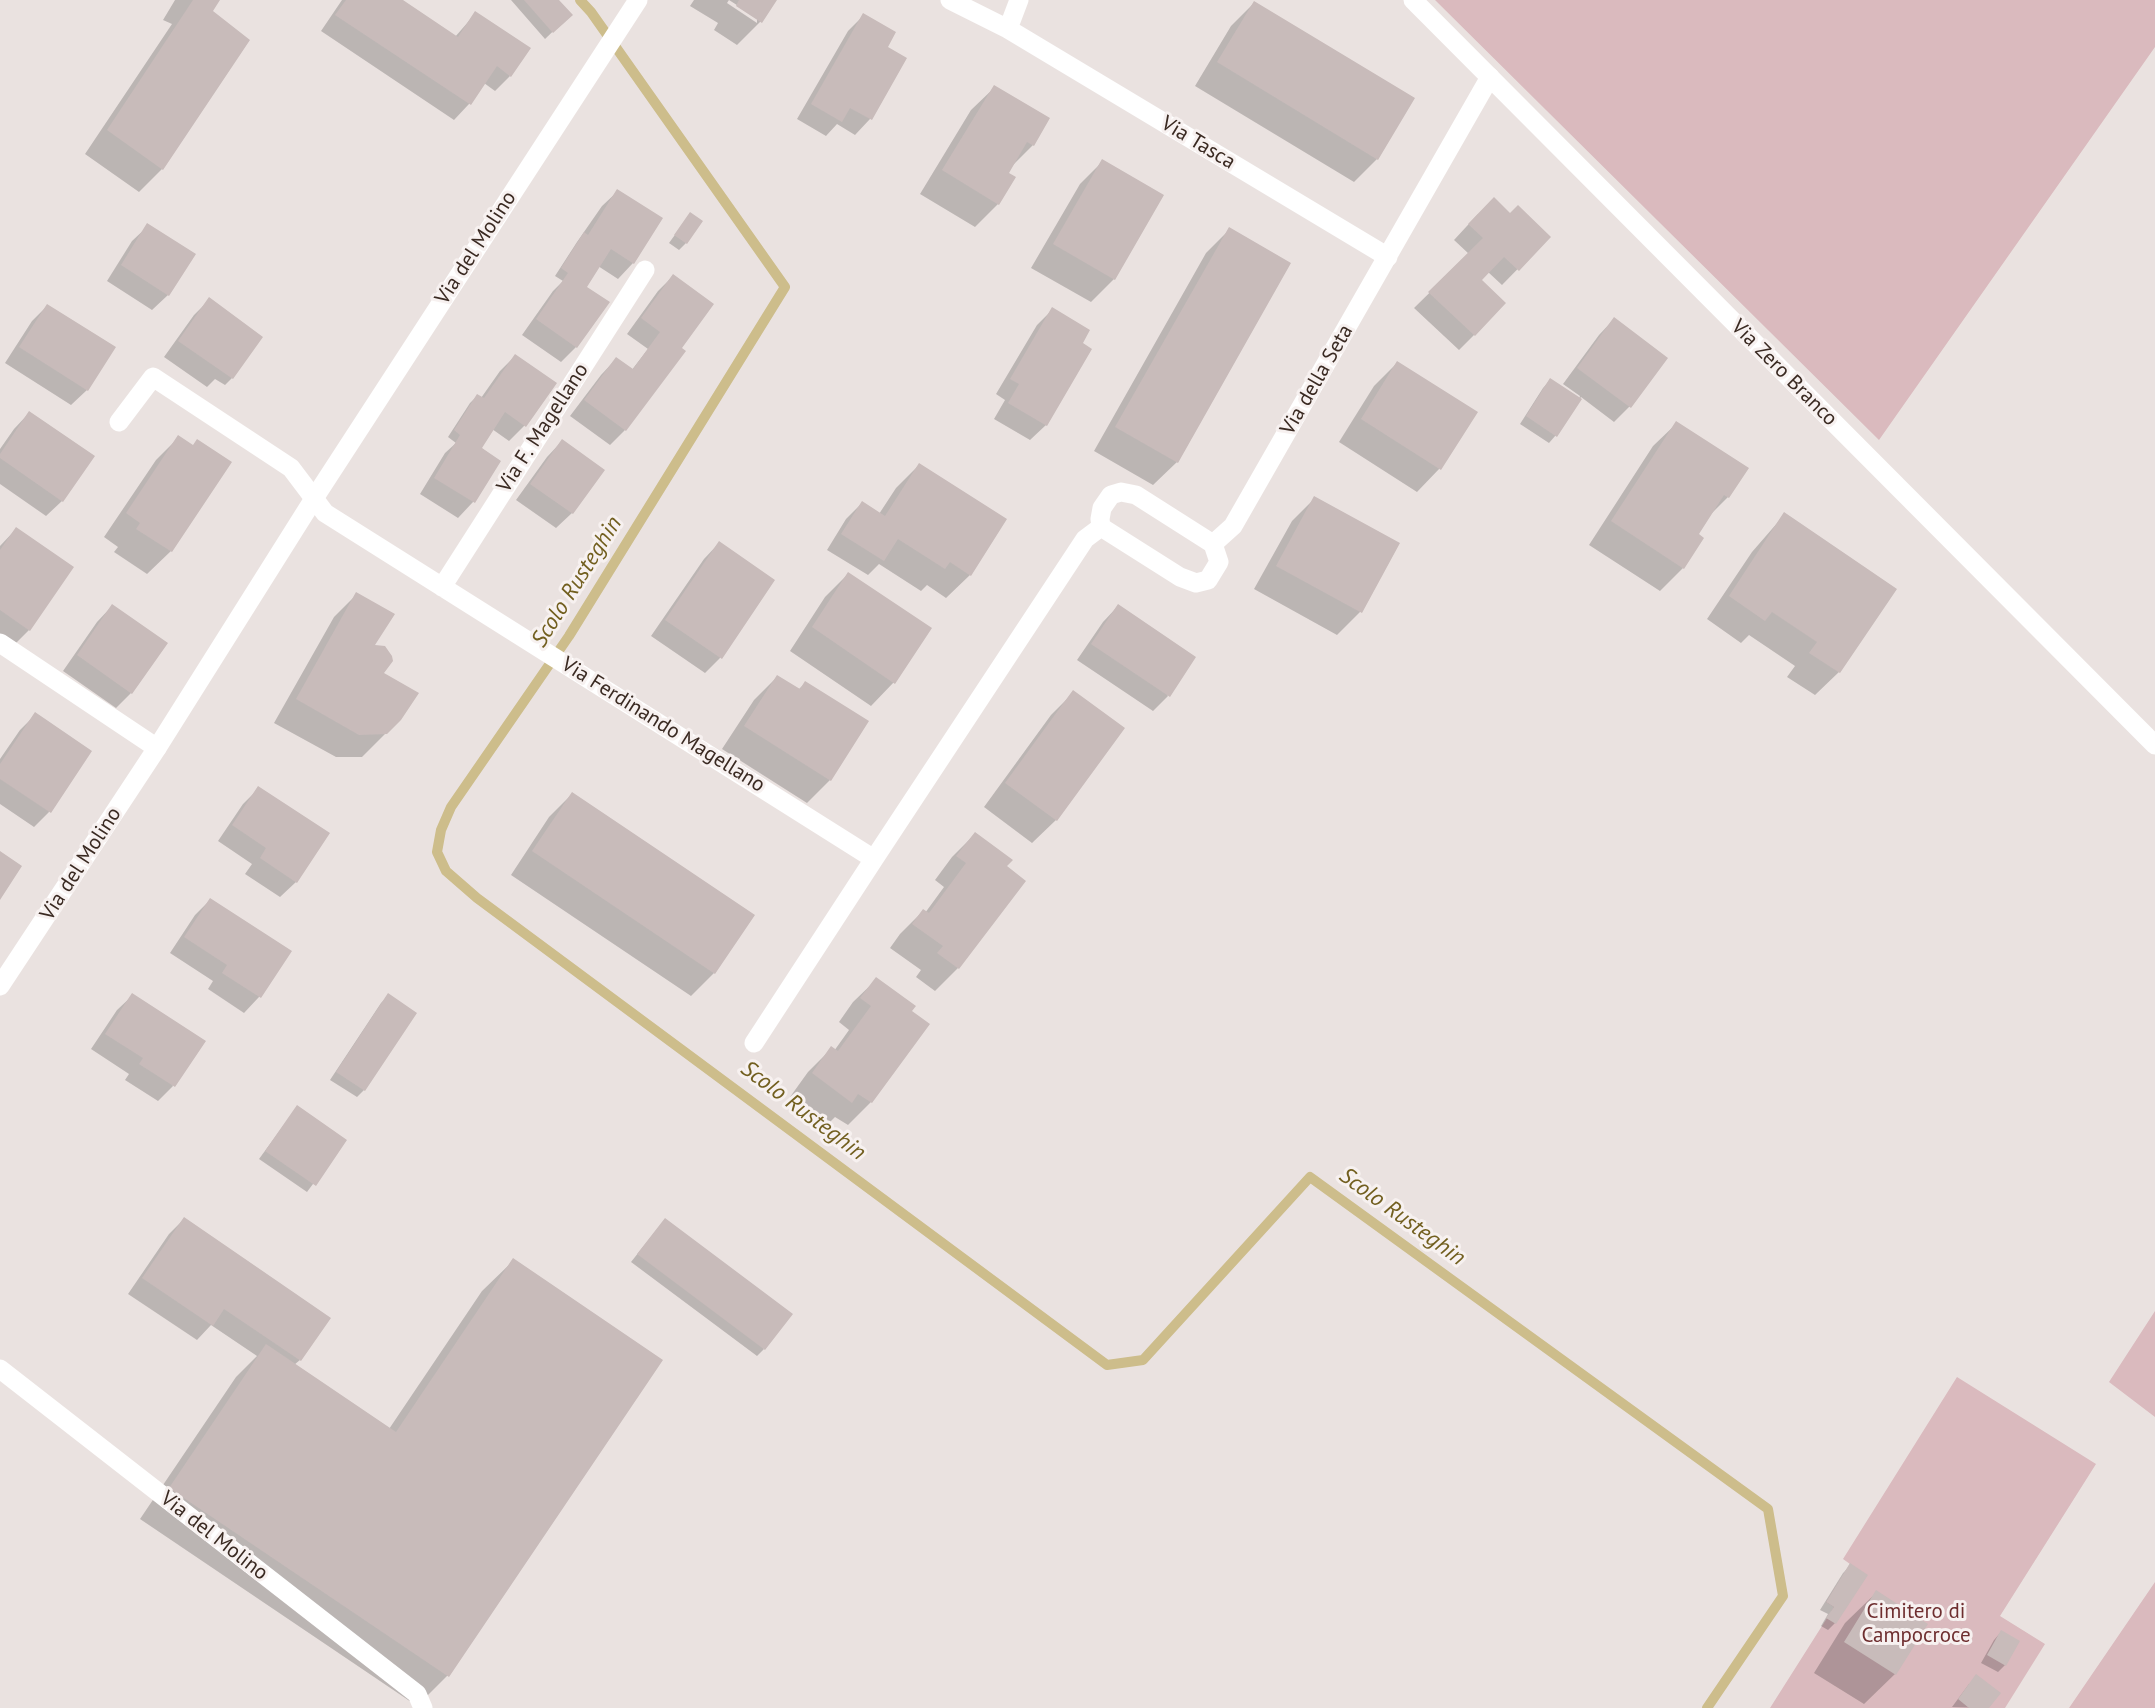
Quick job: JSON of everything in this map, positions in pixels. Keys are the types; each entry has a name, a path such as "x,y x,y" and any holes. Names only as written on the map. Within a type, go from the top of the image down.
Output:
{"street":[{"name":"Via del Molino","path":"2,980 157,748 315,497 638,0"},
{"name":"Via Tasca","path":"950,0 1008,29 1388,257"},
{"path":"1008,29 1019,0"},
{"name":"Via Zero Branco","path":"1413,0 2155,745"},
{"name":"Via della Seta","path":"1213,544 1233,526 1490,77"},
{"name":"Via F. Magellano","path":"442,587 645,270"},
{"path":"119,422 153,377 291,468 315,497"},
{"path":"1121,492 1136,495 1213,544 1219,562 1208,580 1196,583 1180,577 1101,527 1102,508 1111,495 1121,492"},
{"name":"Via Ferdinando Magellano","path":"315,497 325,513 874,859"},
{"path":"754,1044 1085,539 1101,527"},
{"path":"0,643 157,748"},
{"name":"Via del Molino","path":"0,1369 417,1694 423,1708"}],"green space":[{"path":"1435,0 2155,0 2155,47 1879,440"},
{"path":"2155,1311 2155,1417 2109,1382"},
{"name":"Cimitero di Campocroce","path":"1957,1377 2096,1464 2000,1616 2045,1644 2005,1708 1770,1708 1834,1607 1826,1602 1850,1564 1843,1559"},
{"path":"2155,1582 2155,1708 2069,1708"}],"building":[{"path":"193,0 220,0 213,11 250,40 163,170 107,130"},
{"path":"346,0 403,0 458,37 475,11 531,48 511,77 497,66 471,105 335,15"},
{"path":"524,0 559,0 573,15 553,33"},
{"path":"739,0 777,0 762,23 736,6"},
{"path":"1254,1 1415,98 1378,160 1217,62"},
{"path":"863,13 896,32 888,47 907,58 872,120 850,108 842,122 811,104"},
{"path":"994,85 1050,118 1034,146 1027,142 1009,173 1016,177 999,205 942,170"},
{"path":"1102,159 1164,195 1115,280 1053,244"},
{"path":"617,189 663,218 634,264 611,249 587,287 610,302 577,348 536,319 568,273 561,268 584,232 588,235"},
{"path":"1494,197 1510,213 1518,205 1551,237 1519,271 1504,257 1482,280 1506,303 1475,336 1428,292 1483,238 1468,224"},
{"path":"690,212 703,221 687,244 674,235"},
{"path":"147,223 196,254 169,296 121,265"},
{"path":"1229,227 1291,263 1178,463 1115,427"},
{"path":"673,274 714,304 682,348 686,351 626,431 584,400 616,357 633,369 660,332 641,318"},
{"path":"209,297 263,337 233,379 178,341"},
{"path":"47,304 116,347 88,391 19,347"},
{"path":"1052,307 1090,330 1083,343 1092,349 1047,426 1008,403 1019,384 1010,379"},
{"path":"1614,317 1668,358 1631,408 1577,368"},
{"path":"515,354 557,383 526,427 505,412 482,448 501,461 475,503 434,478 460,435 454,430 477,394 484,398"},
{"path":"1397,361 1478,412 1441,470 1361,419"},
{"path":"1550,378 1582,399 1557,437 1526,416"},
{"path":"29,411 95,456 63,502 0,458 0,454"},
{"path":"1676,421 1749,468 1729,498 1724,495 1699,534 1704,538 1684,569 1611,521"},
{"path":"178,435 193,445 197,439 232,462 172,552 136,529 140,523 126,513"},
{"path":"562,439 605,470 573,514 530,484"},
{"path":"919,463 1007,519 971,576 950,562 945,569 898,539 884,561 841,534 862,501 885,516"},
{"path":"1314,496 1400,543 1362,613 1276,566"},
{"path":"1784,512 1897,589 1840,673 1809,653 1817,642 1772,612 1765,621 1729,596"},
{"path":"16,527 74,567 30,631 0,610 0,550"},
{"path":"719,541 775,580 722,659 665,620"},
{"path":"848,572 932,628 895,684 812,627"},
{"path":"356,592 395,614 375,645 385,646 392,656 393,661 384,673 419,693 401,720 387,734 359,735 296,699"},
{"path":"112,604 168,643 132,694 77,655"},
{"path":"1118,604 1196,657 1170,697 1091,644"},
{"path":"777,675 800,689 805,681 869,721 831,781 744,726"},
{"path":"1073,690 1125,728 1057,821 1005,783"},
{"path":"35,712 92,751 51,813 0,779 0,764"},
{"path":"258,786 330,833 297,883 260,858 266,848 232,825"},
{"path":"572,792 755,915 715,974 532,851"},
{"path":"975,832 1013,860 1007,866 1026,881 959,969 937,953 943,946 912,924 923,909 929,913 966,863 956,856"},
{"path":"0,851 22,866 0,900"},
{"path":"210,898 292,951 261,998 222,973 227,965 184,937"},
{"path":"876,977 916,1006 912,1011 930,1024 872,1103 858,1094 852,1103 812,1073 831,1046 838,1051 871,1006 860,998"},
{"path":"132,993 206,1041 175,1087 139,1064 143,1058 105,1034"},
{"path":"388,993 417,1013 365,1091 336,1072"},
{"path":"297,1105 347,1140 316,1186 265,1151"},
{"path":"184,1217 331,1318 301,1361 224,1309 213,1326 142,1278"},
{"path":"665,1218 793,1314 765,1350 637,1254"},
{"path":"513,1258 663,1360 449,1677 169,1488 266,1344 396,1432"},
{"path":"1850,1563 1868,1575 1836,1624 1826,1618 1834,1607 1826,1602"},
{"path":"1876,1590 1928,1624 1896,1675 1844,1642"},
{"path":"2001,1630 2020,1641 2006,1666 1987,1655"},
{"path":"1976,1674 2001,1693 1989,1708 1969,1708 1958,1699"}],"waterway":[{"name":"Scolo Rusteghin","path":"580,0 785,287 569,636 451,807 441,830 437,852 446,871 477,898 1107,1365 1143,1360 1310,1177 1768,1509 1783,1596 1707,1708"}]}
